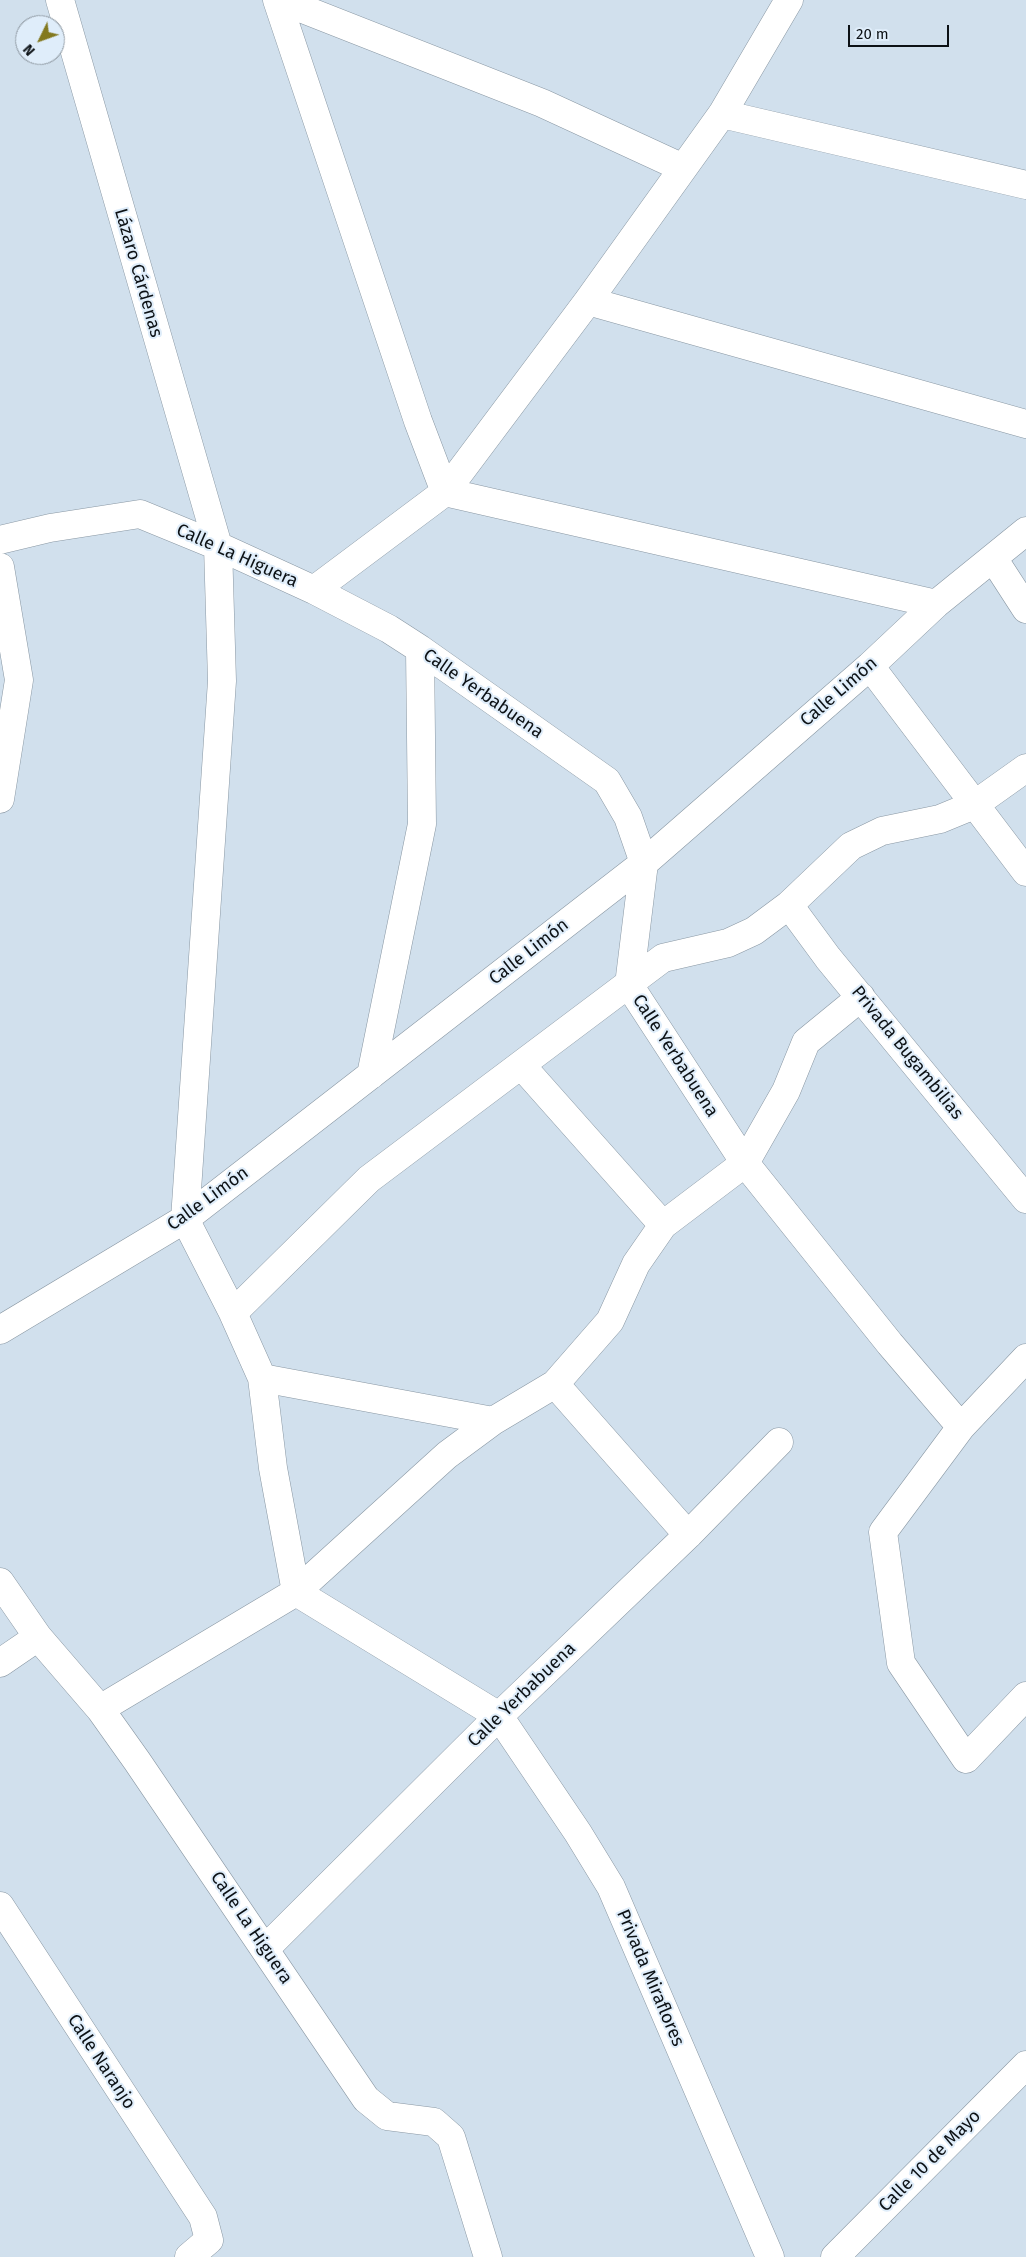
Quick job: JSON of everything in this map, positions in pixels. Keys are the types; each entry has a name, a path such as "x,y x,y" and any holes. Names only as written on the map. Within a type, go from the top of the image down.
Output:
{"street":[{"name":"Lázaro Cárdenas","path":"60,0 218,546 222,681 185,1219"},
{"path":"278,0 542,103 683,168"},
{"path":"278,0 418,421 445,492 936,604"},
{"name":"Calle La Higuera","path":"0,540 50,528 140,514 218,546 314,590 445,492 588,301 722,114 788,0"},
{"path":"722,114 1026,185"},
{"path":"588,301 1026,424"},
{"name":"Calle Limón","path":"0,1330 185,1219 644,864 870,666 936,604 1026,531"},
{"path":"994,558 1026,609"},
{"path":"0,567 9,676 0,800"},
{"name":"Calle Yerbabuena","path":"314,590 389,629 420,649 607,781 628,817 644,864 629,985 745,1163 890,1344 961,1427"},
{"path":"371,1075 422,824 420,649"},
{"path":"870,666 1026,872"},
{"path":"233,1313 369,1179 663,958 728,943 754,932 789,905 851,846 882,831 940,819 974,805 1026,768"},
{"name":"Privada Bugambilias","path":"789,905 828,958 1026,1199"},
{"path":"100,1709 296,1592 447,1455 493,1421 555,1384 610,1321 636,1264 663,1224 745,1163 786,1091 806,1042 861,997"},
{"path":"522,1065 663,1224"},
{"path":"185,1219 233,1313 262,1378 273,1468 296,1592 499,1716"},
{"path":"1026,1358 961,1427 883,1532 901,1663 966,1758 1026,1696"},
{"path":"262,1378 493,1421"},
{"path":"555,1384 688,1535"},
{"name":"Calle Yerbabuena","path":"265,1949 499,1716 688,1535 779,1442"},
{"name":"Calle La Higuera","path":"0,1582 38,1637 100,1709 366,2099 387,2116 434,2122 451,2137 488,2257"},
{"path":"0,1663 38,1637"},
{"name":"Privada Miraflores","path":"499,1716 578,1833 611,1887 770,2257"},
{"name":"Calle Naranjo","path":"0,1906 202,2217 210,2240 188,2257"},
{"name":"Calle 10 de Mayo","path":"835,2257 1026,2065"}]}
